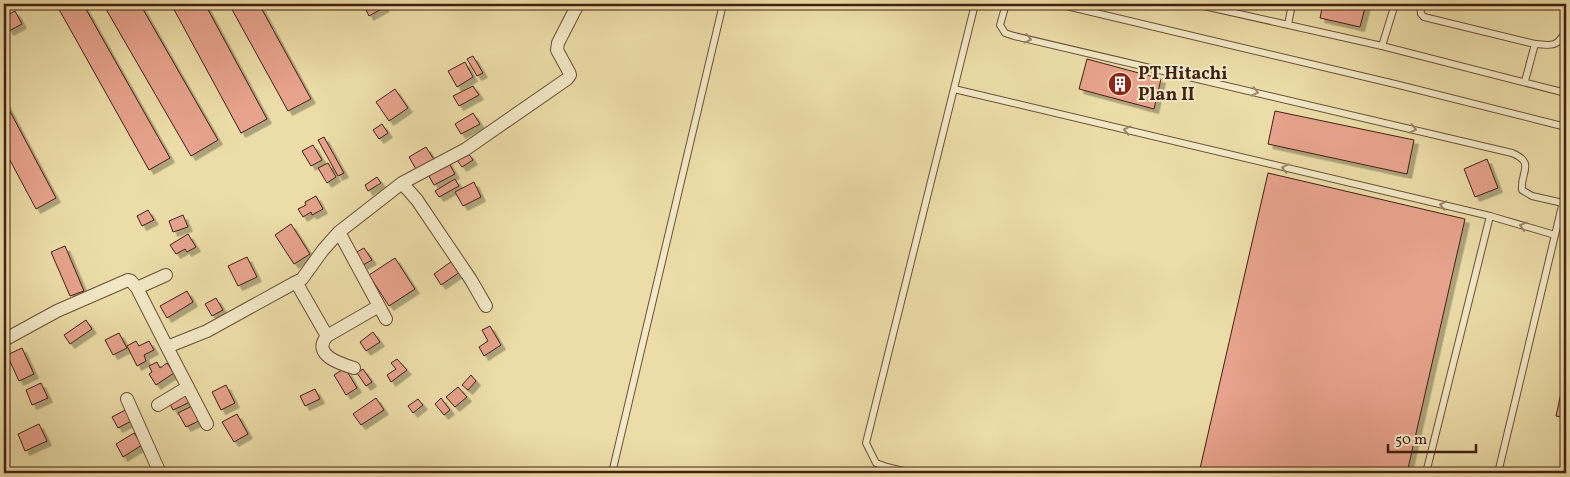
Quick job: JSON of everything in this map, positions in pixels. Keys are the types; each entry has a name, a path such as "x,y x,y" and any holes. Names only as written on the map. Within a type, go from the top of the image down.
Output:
{"street":[{"path":"166,347 207,331 302,279 322,250 340,232 402,183 466,149 567,79 570,75 557,50 558,43 578,4"},
{"path":"402,183 417,200 471,280 486,306"},
{"path":"340,232 386,319"},
{"path":"137,288 166,275"},
{"path":"4,340 57,311 128,280 131,281 137,288 207,424"},
{"path":"296,282 328,336"},
{"path":"354,368 338,363 328,357 322,348 322,344 328,336 379,306"},
{"path":"158,405 188,387"},
{"path":"128,399 160,473"}],"lane":[{"path":"612,473 723,4"},
{"path":"911,473 887,468 876,462 866,443 975,4"},
{"path":"1006,4 1000,25 1005,33 1014,36 1512,153 1520,156 1525,162 1526,168 1521,186 1522,190 1532,196 1563,203"},
{"path":"1058,4 1396,84 1566,127"},
{"path":"1195,4 1382,46 1566,93"},
{"path":"1288,25 1292,4"},
{"path":"1382,46 1395,4"},
{"path":"1420,4 1421,14 1424,17 1546,46 1557,44 1562,40 1566,30"},
{"path":"1525,81 1535,44"},
{"path":"954,89 1490,216 1555,235"},
{"path":"1498,473 1566,189"},
{"path":"1426,473 1490,216"},
{"path":"1563,473 1566,464"}],"building":[{"path":"56,4 83,4 170,158 149,170"},
{"path":"103,4 140,4 218,140 191,156"},
{"path":"171,4 205,4 267,119 241,133"},
{"path":"229,4 259,4 311,99 288,111"},
{"path":"363,4 383,4 385,7 369,16"},
{"path":"1323,4 1366,4 1360,27 1320,18"},
{"path":"15,11 22,24 9,31 4,17"},
{"path":"473,56 483,73 477,76 467,59"},
{"name":"PT Hitachi Plan II","path":"1087,59 1161,79 1154,109 1079,89"},
{"path":"465,62 473,77 457,87 448,71"},
{"path":"473,86 479,95 459,106 453,96"},
{"path":"395,89 408,108 389,121 376,102"},
{"path":"4,100 56,198 36,209 4,149"},
{"path":"1275,111 1414,140 1407,174 1268,144"},
{"path":"473,113 480,124 461,134 455,124"},
{"path":"382,124 388,133 379,139 373,130"},
{"path":"324,137 344,173 338,176 318,140"},
{"path":"313,145 322,160 311,166 302,151"},
{"path":"426,147 435,161 417,171 409,157"},
{"path":"468,153 473,160 462,167 457,160"},
{"path":"1487,159 1498,188 1475,197 1464,169"},
{"path":"447,160 455,174 434,185 426,171"},
{"path":"328,163 336,177 327,183 318,168"},
{"path":"1268,173 1465,219 1407,473 1199,473"},
{"path":"377,177 381,183 368,191 365,185"},
{"path":"455,179 459,186 439,197 435,191"},
{"path":"474,182 481,197 463,206 455,192"},
{"path":"316,196 323,209 312,215 311,212 303,217 298,209 306,205 305,202"},
{"path":"148,210 154,220 142,226 137,216"},
{"path":"183,215 188,227 173,232 169,221"},
{"path":"291,224 310,254 294,264 275,235"},
{"path":"188,234 196,247 187,252 185,249 176,254 170,245"},
{"path":"65,246 84,291 70,296 51,252"},
{"path":"364,248 372,260 363,265 355,253"},
{"path":"247,257 257,277 238,286 228,266"},
{"path":"395,258 415,289 389,306 369,275"},
{"path":"452,261 460,272 441,285 434,274"},
{"path":"187,291 193,302 167,318 160,306"},
{"path":"216,298 223,310 212,316 205,304"},
{"path":"86,320 92,329 70,344 64,335"},
{"path":"490,326 501,345 484,356 479,347 488,341 482,330"},
{"path":"373,332 380,342 366,351 360,342"},
{"path":"119,333 127,348 113,355 105,340"},
{"path":"136,341 139,346 149,341 154,350 144,355 146,361 137,366 127,346"},
{"path":"22,348 34,374 19,381 7,355"},
{"path":"397,359 407,370 391,382 387,375 396,369 391,363"},
{"path":"157,362 160,368 167,363 174,373 156,385 149,374 152,372 149,366"},
{"path":"345,368 357,388 346,395 334,375"},
{"path":"363,369 372,382 366,386 357,373"},
{"path":"1566,370 1566,418 1556,416"},
{"path":"471,375 476,381 468,390 462,385"},
{"path":"41,383 48,398 32,405 26,390"},
{"path":"226,385 235,403 221,410 212,392"},
{"path":"458,387 467,397 455,407 446,397"},
{"path":"315,389 320,399 305,406 300,396"},
{"path":"188,392 192,401 173,410 169,402"},
{"path":"376,398 384,410 361,425 353,414"},
{"path":"441,398 450,410 444,415 435,404"},
{"path":"418,399 423,405 413,413 408,406"},
{"path":"194,405 201,420 186,427 178,413"},
{"path":"129,408 135,419 118,428 112,417"},
{"path":"237,414 248,434 234,442 222,422"},
{"path":"39,424 47,441 25,451 18,434"},
{"path":"134,433 142,445 123,457 116,444"}],"place":[{"name":"PT Hitachi Plan II","path":"1120,84"}]}
